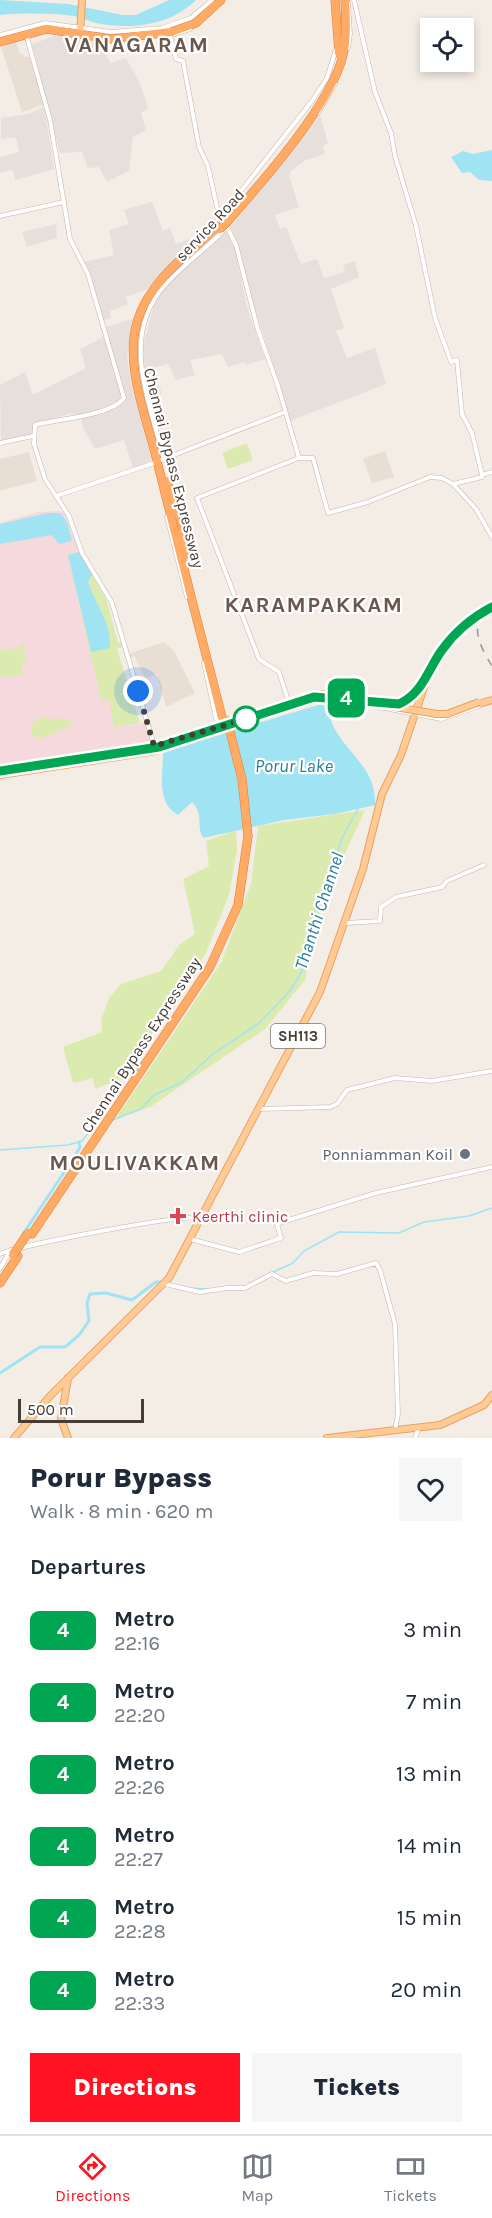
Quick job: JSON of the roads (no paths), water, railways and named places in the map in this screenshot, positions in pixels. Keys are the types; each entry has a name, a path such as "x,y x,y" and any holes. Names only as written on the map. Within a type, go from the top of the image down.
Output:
{"highway":[{"path":"0,40 42,26 80,30 119,39 169,31 196,23 219,0"},
{"path":"332,0 339,54"},
{"name":"Chennai Bypass Expressway","path":"224,223 326,88 339,54 347,1"},
{"name":"Chennai Bypass Expressway","path":"0,1275 30,1234 206,963 223,931 233,903 246,836 238,779 223,725 182,546 159,461 139,368 139,337 142,321 152,298 162,285 224,223 329,91 338,71 346,36 347,1"},
{"path":"0,40 50,28 80,30"},
{"name":"Chennai Bypass Expressway","path":"0,1284 14,1253"}],"main road":[{"path":"80,30 82,0"},
{"name":"SH113","path":"15,1438 68,1379 166,1284 322,994 346,923 378,812 436,659 465,627 492,607"},
{"path":"0,775 155,749 289,703 323,694 445,717 492,699"},
{"path":"223,725 324,698 350,699"},
{"path":"0,769 155,749"},
{"path":"68,1379 61,1419 68,1438"},
{"path":"327,1438 362,1432 394,1431 445,1424 484,1405 492,1395"}],"street":[{"name":"service Road","path":"224,223 327,78 337,42 336,15 332,0"},
{"path":"224,223 326,101 338,79 348,47 351,27 347,1"},
{"path":"347,1 375,92 391,133 395,156 416,226 435,318 451,362 457,360 462,414 472,434 482,475"},
{"path":"169,31 176,59 183,61 199,147 208,166 224,223 236,245 258,330 299,458"},
{"path":"26,34 48,114 69,239 88,274 124,398 108,407 80,417 67,417 35,425 33,436 45,479 69,516 83,554 112,603 155,749"},
{"path":"0,216 64,202"},
{"path":"56,496 159,461 285,412"},
{"path":"0,443 33,436"},
{"path":"289,703 279,672 259,659 197,498 299,458 313,457 330,514 368,502 430,477 442,478 453,484 477,510 492,537"},
{"path":"159,461 216,718 223,725"},
{"path":"453,484 482,477 492,472"},
{"path":"350,699 416,712 428,717 451,717 481,702"},
{"path":"416,712 444,712 479,699 481,702"},
{"path":"428,717 429,711"},
{"path":"346,923 380,921 381,906 396,897 442,887 447,881 484,865"},
{"path":"260,1109 330,1107 337,1104 347,1090 371,1086 384,1080 400,1078 432,1081 492,1071"},
{"path":"191,1239 242,1251 281,1238 277,1224 279,1223 376,1193 492,1167"},
{"path":"0,1254 14,1253 39,1242 143,1225 167,1218 203,1217"},
{"path":"0,1268 14,1253"},
{"path":"166,1284 201,1292 227,1287 245,1288 273,1274 286,1281 313,1273 337,1274 370,1263 378,1264 394,1324 398,1413 394,1431"},
{"path":"415,1438 419,1427"}],"water":[{"path":"0,0 68,4 123,15 136,15 169,0 196,0 186,9 162,21 122,26 96,23 65,15 0,15"},
{"path":"492,150 492,181 479,180 470,172 462,173 451,157 463,151 473,154"},
{"path":"48,513 60,513 67,522 72,541 59,544 52,535 0,544 0,524"},
{"path":"79,552 92,575 88,582 106,622 110,648 91,652 68,555"},
{"name":"Porur Lake","path":"328,702 335,730 369,776 374,789 375,805 335,814 284,820 203,838 198,811 192,802 178,815 166,803 162,788 163,752"}],"waterway":[{"name":"Thanthi Channel","path":"110,1121 141,1109 154,1095 182,1082 213,1054 259,1023 289,992 302,972 317,906 344,834 358,809"},
{"name":"Thanthi Channel","path":"0,1150 68,1145 82,1141 96,1123"},
{"path":"23,1234 75,1156 80,1147 79,1142"},
{"path":"271,1273 293,1263 304,1251 339,1232 399,1233 424,1222 469,1216 492,1208"},
{"path":"250,1283 264,1276"},
{"path":"0,1373 40,1347 65,1347 79,1335 89,1321 87,1303 90,1294 106,1293 132,1300 156,1282 162,1282"},
{"path":"189,1288 208,1289"}],"railway":[{"path":"0,773 153,750 318,698 399,705 420,688 452,638 492,607"},
{"path":"483,614 479,620 479,640 492,666"}],"metro line":[{"name":"4","path":"0,771 159,747 314,697 335,697 388,705 399,704 410,699 421,686 443,648 466,624 492,607"}],"place":[{"name":"Ponniamman Koil","path":"465,1154"},
{"name":"Keerthi clinic","path":"178,1216"}],"district":[{"name":"VANAGARAM","path":"137,45"},
{"name":"KARAMPAKKAM","path":"314,605"},
{"name":"MOULIVAKKAM","path":"135,1163"}]}
